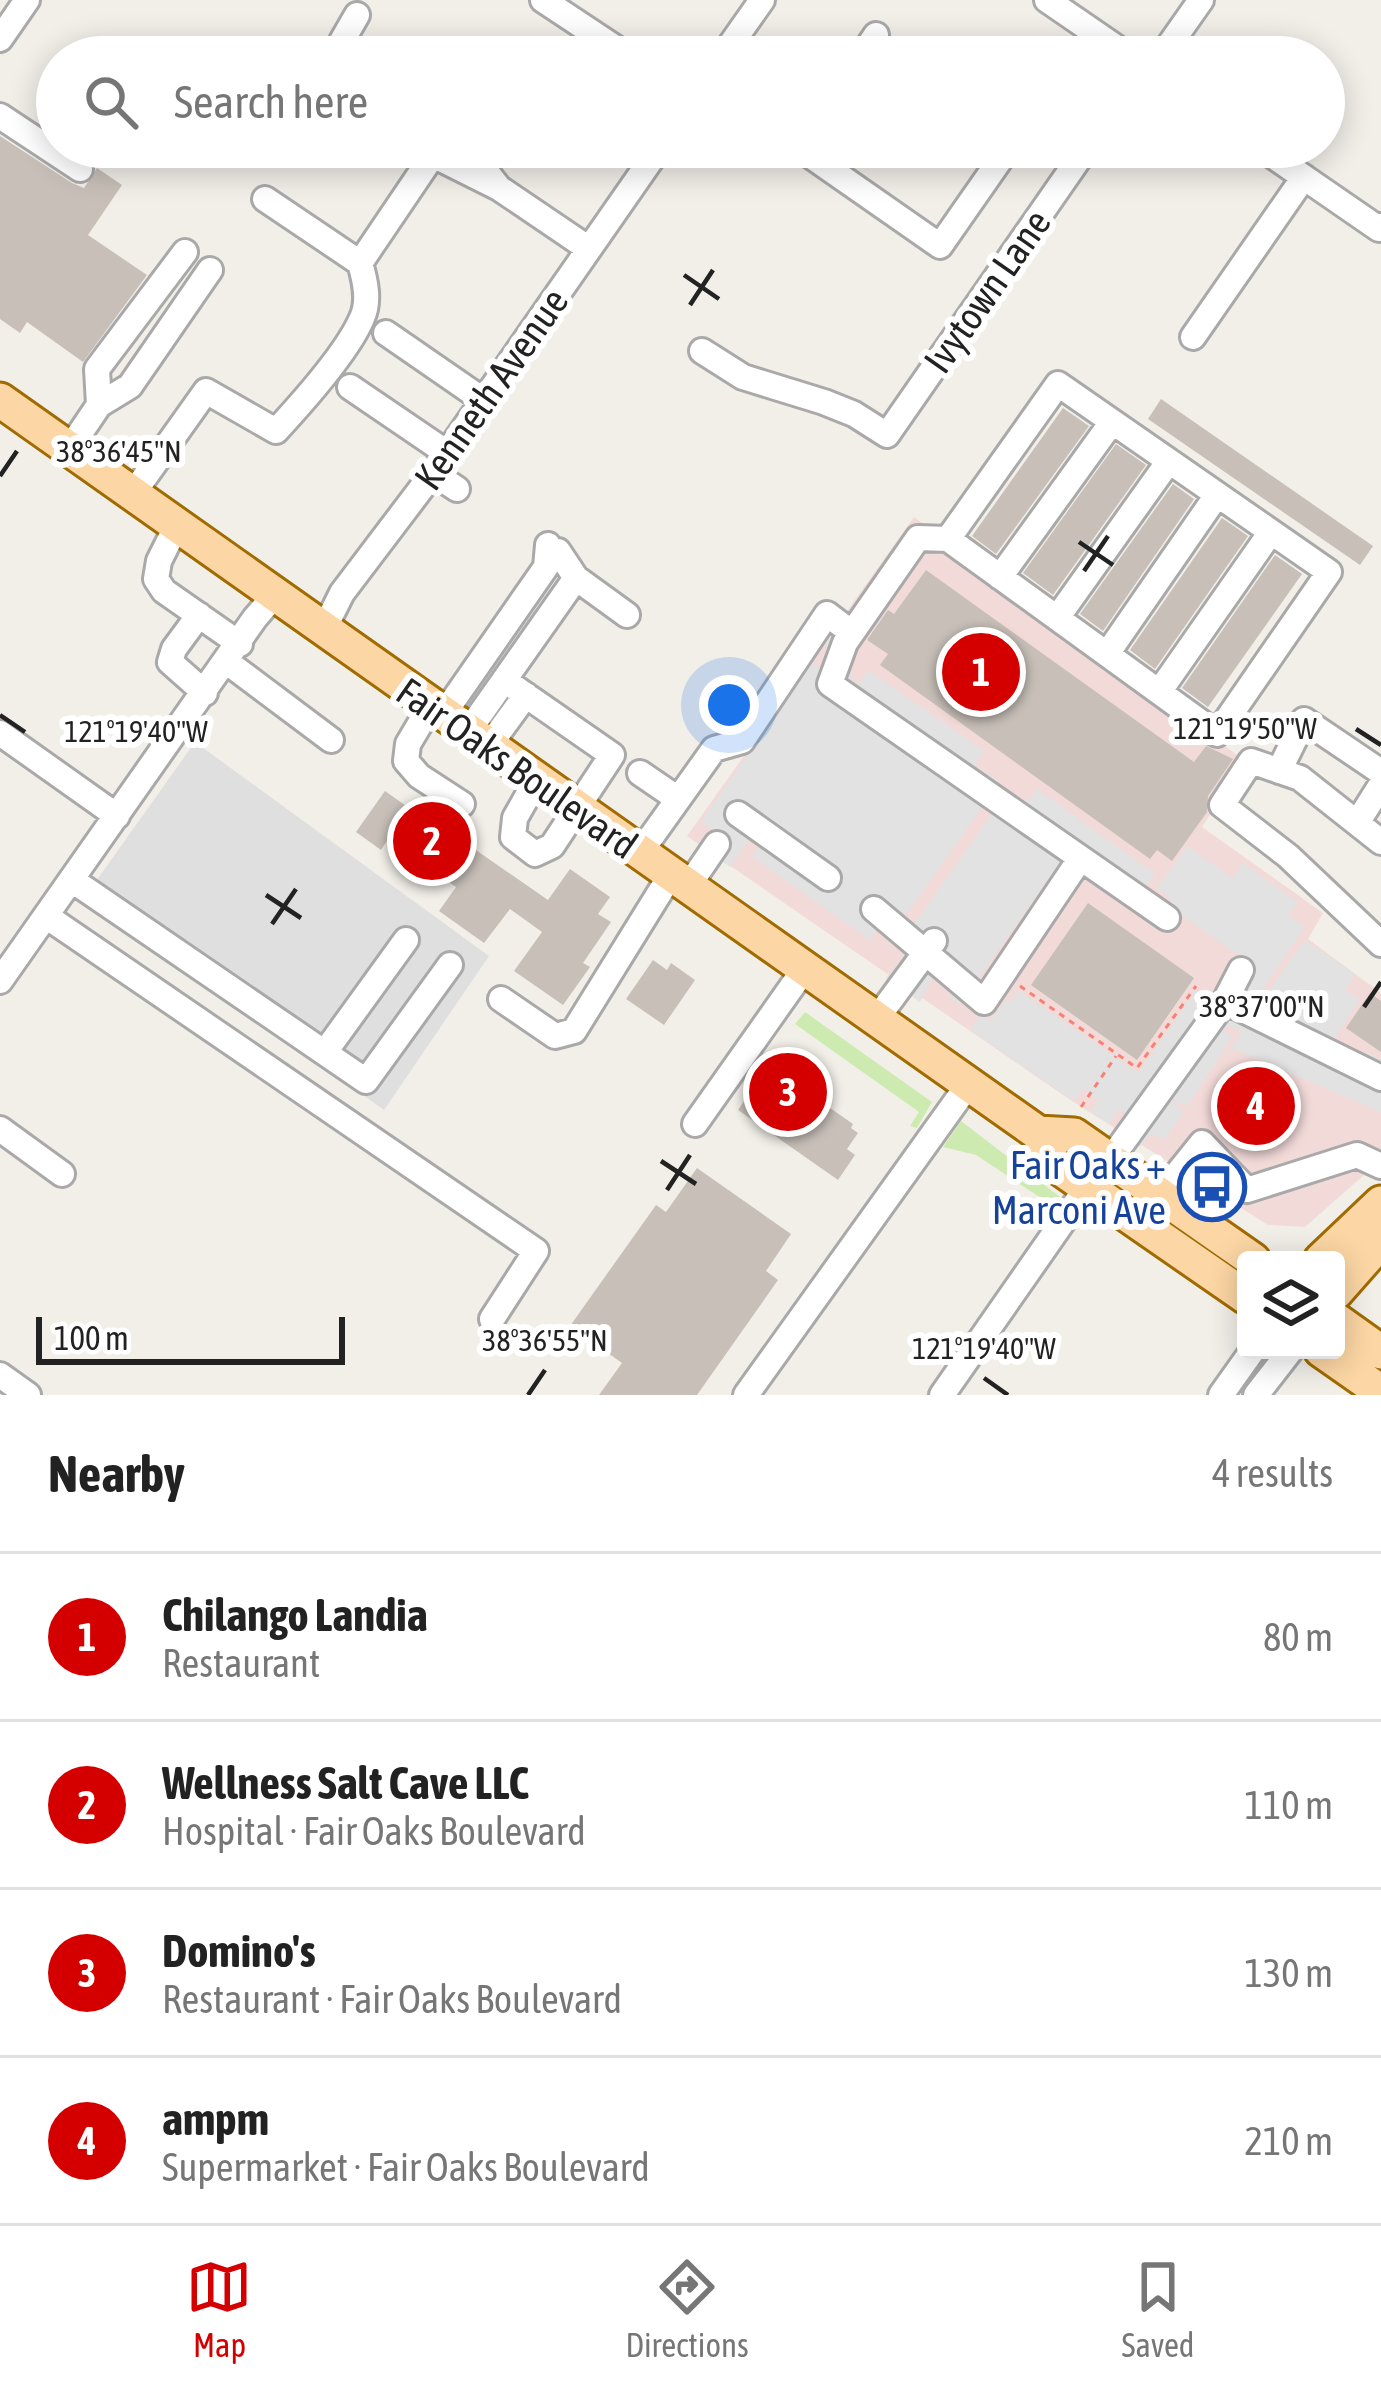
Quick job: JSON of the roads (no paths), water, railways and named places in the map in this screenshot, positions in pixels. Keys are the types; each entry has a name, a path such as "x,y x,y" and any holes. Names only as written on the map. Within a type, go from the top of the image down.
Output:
{"main road":[{"name":"Fair Oaks Boulevard","path":"0,400 1038,1133 1054,1165 1237,1291"},
{"name":"Fair Oaks Boulevard","path":"1038,1133 1074,1135 1240,1251"},
{"path":"1330,1251 1381,1203"},
{"path":"1345,1282 1381,1241"},
{"path":"1345,1326 1381,1352"},
{"path":"1334,1359 1381,1392"}],"street":[{"path":"0,39 27,0"},
{"path":"543,0 597,36"},
{"path":"737,36 762,0"},
{"path":"1047,0 1099,36"},
{"path":"1176,36 1202,0"},
{"path":"345,36 358,15"},
{"path":"0,116 36,140"},
{"path":"359,263 424,168"},
{"path":"461,168 589,249"},
{"path":"483,168 499,188"},
{"name":"Kenneth Avenue","path":"323,631 342,593 440,463 645,168"},
{"path":"828,168 940,246 994,168"},
{"name":"Ivytown Lane","path":"702,351 764,387 824,402 887,435 1072,168"},
{"path":"1291,168 1379,229 1381,226"},
{"path":"1193,337 1304,177"},
{"path":"132,495 206,391 276,431 313,390 363,317 367,286 359,263 265,199"},
{"path":"99,405 97,369 184,252"},
{"path":"70,448 99,405 130,386 210,270"},
{"path":"386,333 483,400"},
{"path":"948,539 1058,384 1329,572 1217,734 948,539 918,538 852,633 830,684 1167,918"},
{"path":"350,387 440,463 457,489"},
{"path":"1000,577 1112,422"},
{"path":"1057,618 1169,461"},
{"path":"1107,654 1217,495"},
{"path":"176,527 159,561 156,579 164,591 199,615 331,740"},
{"path":"1160,692 1271,532"},
{"path":"457,726 553,548 576,578 627,615"},
{"path":"462,804 419,776 406,761 408,744 457,726 515,688 576,578"},
{"path":"0,981 274,596"},
{"path":"639,854 714,749 742,741 827,614 852,633"},
{"path":"199,615 170,662 205,693"},
{"path":"515,688 612,755 552,847 535,854 513,837 512,828 536,782"},
{"path":"1279,771 1304,720 1381,772"},
{"path":"0,733 118,816"},
{"path":"1381,842 1300,778 1251,761 1222,805 1288,856 1381,944"},
{"path":"640,773 678,799"},
{"path":"1357,823 1381,785"},
{"path":"738,814 828,878"},
{"path":"501,999 556,1036 574,1031 678,882 718,844"},
{"path":"874,909 930,946 984,1002 1080,859"},
{"path":"72,880 366,1081 450,964"},
{"path":"46,916 536,1251 492,1319"},
{"path":"325,1052 406,940"},
{"path":"875,1022 930,946"},
{"path":"1110,1160 1225,1001 1241,970"},
{"path":"694,1124 803,971"},
{"path":"1225,1001 1381,1078"},
{"path":"746,1395 968,1085"},
{"path":"0,1130 62,1174"},
{"path":"1161,1194 1202,1143 1247,1190 1357,1154 1381,1166"},
{"path":"942,1395 1087,1187"},
{"path":"1221,1395 1247,1359"},
{"path":"1256,1395 1284,1359"},
{"path":"0,1375 28,1395"}],"place":[{"name":"Chilango Landia","path":"981,672"},
{"name":"Wellness Salt Cave LLC","path":"432,841"},
{"name":"Domino's","path":"788,1092"},
{"name":"ampm","path":"1256,1106"},
{"name":"Fair Oaks + Marconi Ave","path":"1212,1187"}]}
